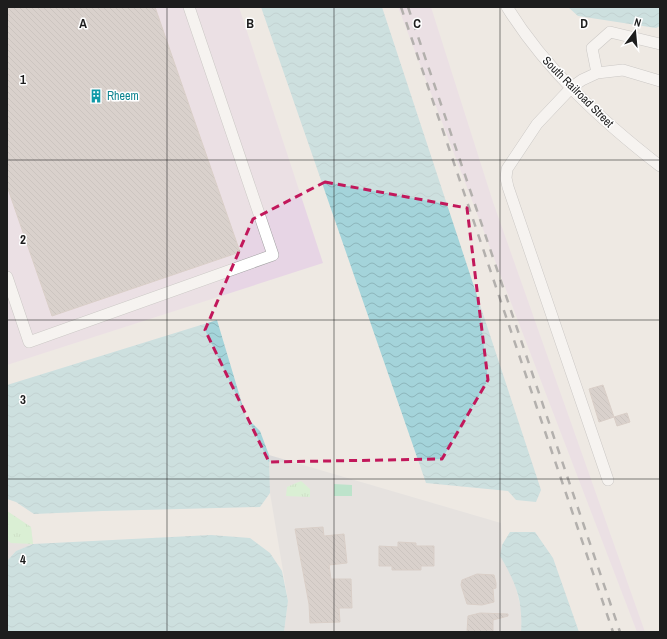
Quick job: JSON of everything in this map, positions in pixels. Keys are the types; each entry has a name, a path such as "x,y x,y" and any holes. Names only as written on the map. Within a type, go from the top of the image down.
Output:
{"street":[{"path":"7,278 29,342 273,255 189,7"},
{"name":"South Railroad Street","path":"507,7 538,51 599,116 660,166"},
{"path":"597,73 592,48 610,32 660,44"},
{"path":"608,480 506,178 506,169 537,124 572,87 597,73 623,70 660,81"}],"highlighted area":[{"path":"325,182 467,208 488,380 442,459 269,462 205,330 253,219"}],"shaded area":[{"name":"Rheem","path":"7,7 239,7 323,263 7,365"},
{"path":"398,7 431,7 493,202 645,632 637,632"},
{"path":"269,455 501,523 502,545 500,556 514,580 522,613 521,632 284,632 288,601 270,493"},
{"path":"7,511 31,527 33,544 16,551 7,561"}],"green space":[{"path":"301,481 310,489 310,497 286,496 287,487"},
{"path":"334,484 352,485 352,496 334,496"},
{"path":"7,511 31,527 33,544 11,543 7,540"}],"water":[{"path":"261,7 382,7 541,490 536,502 516,500 508,491 426,483"},
{"path":"568,7 660,7 660,26 656,28 578,16"},
{"path":"217,320 246,417 260,431 269,455 270,493 260,507 34,514 16,502 7,499 7,385"},
{"path":"510,532 535,532 553,558 579,632 521,632 521,610 517,592 500,556 502,545"},
{"path":"211,535 250,538 270,553 282,571 288,601 284,632 7,632 7,561 16,551 33,544"}],"building":[{"name":"Rheem","path":"7,7 155,7 240,252 52,316 7,186"},
{"path":"603,385 614,417 599,422 589,389"},
{"path":"627,413 630,422 617,426 614,417"},
{"path":"323,527 324,536 344,534 347,563 329,565 331,579 351,579 352,608 339,608 340,622 310,623 309,604 295,529"},
{"path":"398,542 416,543 416,546 434,546 434,566 421,566 421,570 392,570 392,566 379,566 379,546 398,547"},
{"path":"477,574 494,575 496,588 493,589 494,602 482,605 467,604 461,585 462,580"},
{"path":"480,613 508,614 508,616 493,620 493,632 467,632 468,616"}],"railway":[{"path":"401,7 613,632"},
{"path":"408,7 620,632"}],"place":[{"name":"Rheem","path":"96,96"}]}
